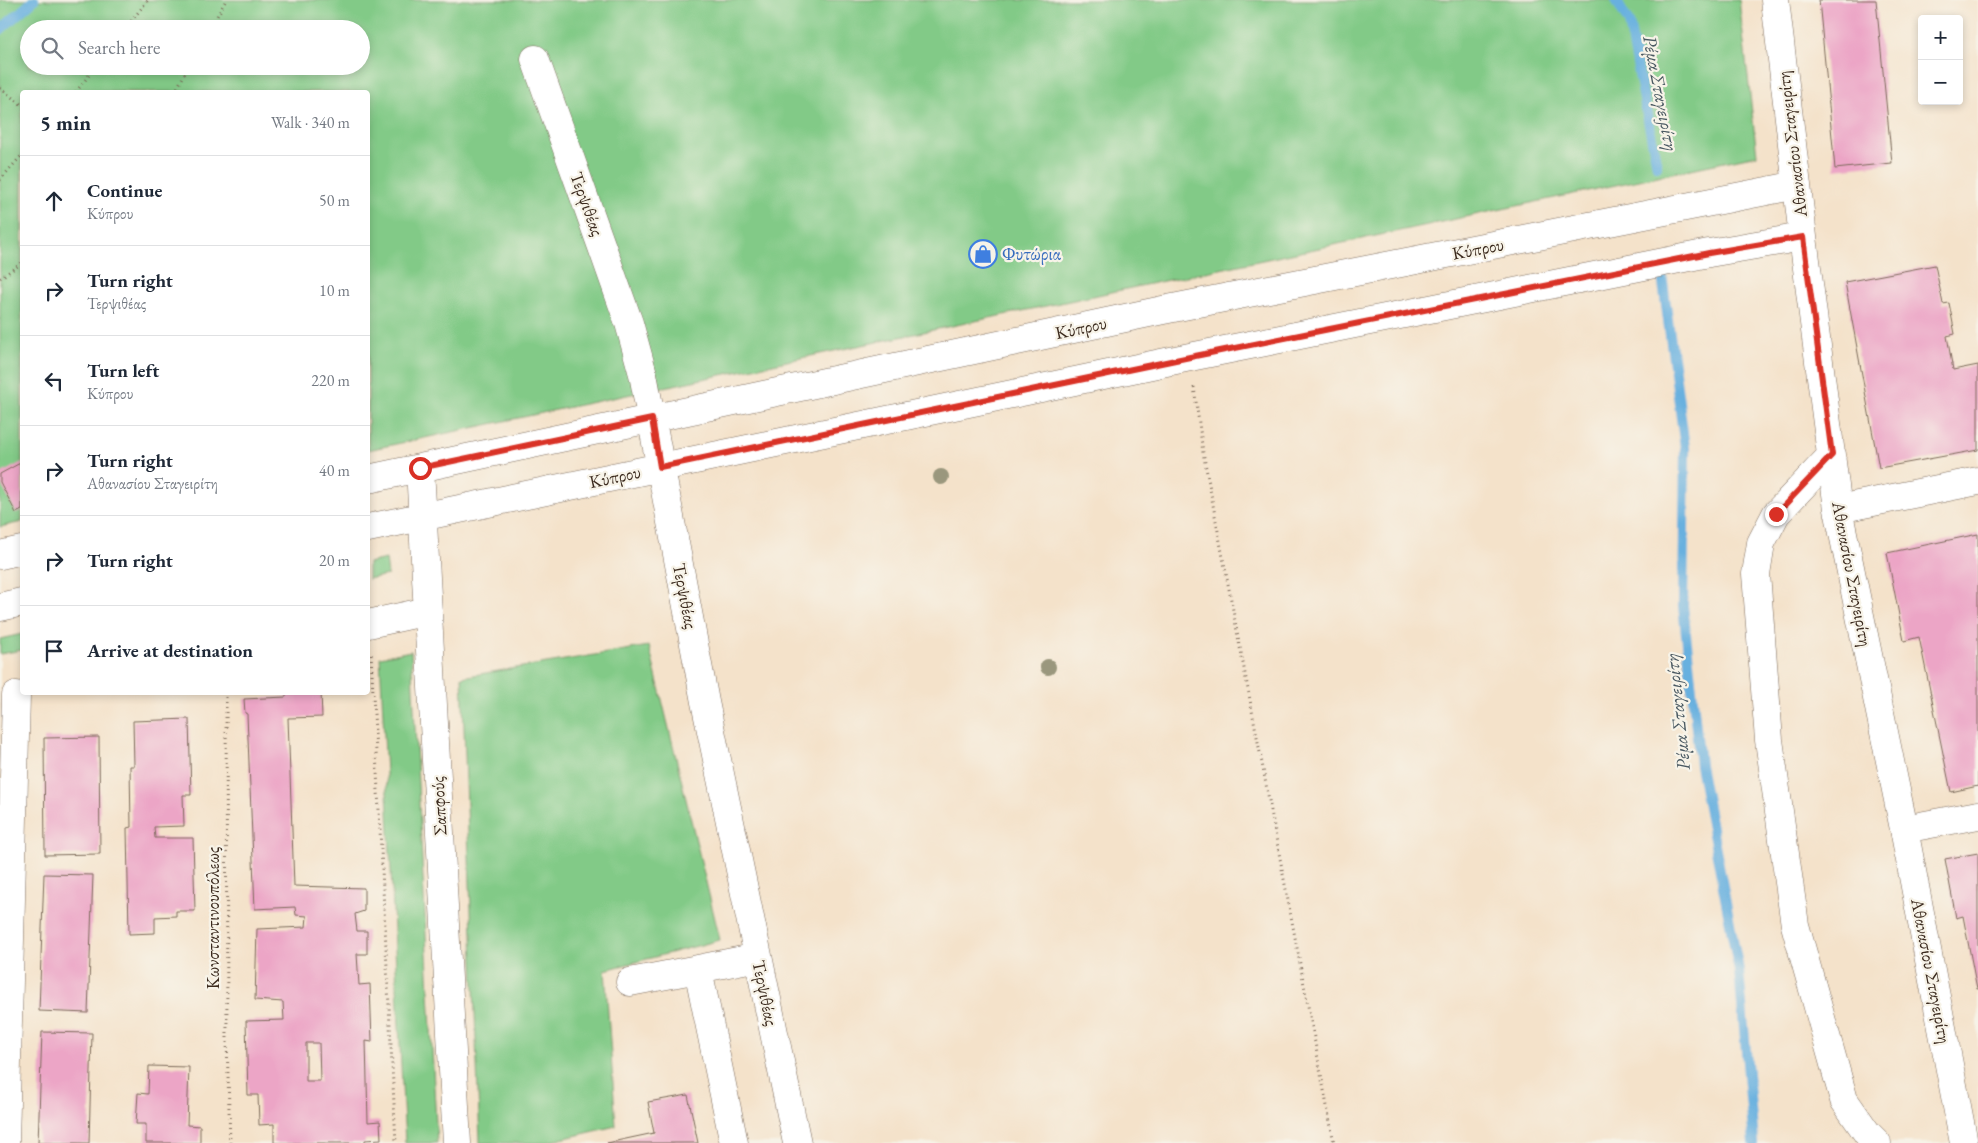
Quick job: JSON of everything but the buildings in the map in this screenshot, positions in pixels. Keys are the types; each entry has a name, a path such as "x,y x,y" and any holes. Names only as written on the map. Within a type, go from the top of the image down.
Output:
{"street":[{"name":"Αθανασίου Σταγειρίτη","path":"1775,0 1838,509 1904,829 1964,1143"},
{"name":"Τερψιθέας","path":"535,59 628,322 643,374 704,702 797,1143"},
{"name":"Κύπρου","path":"370,479 1162,310 1797,185"},
{"name":"Κύπρου","path":"370,528 1190,357 1709,253 1803,237"},
{"path":"1832,455 1776,514 1761,543 1756,574 1769,740 1795,925 1844,1100 1867,1133 1877,1143"},
{"name":"Σαπφούς","path":"420,468 457,1143"},
{"path":"1838,509 1978,481"},
{"path":"0,555 20,550"},
{"path":"0,606 20,602"},
{"path":"370,623 428,611"},
{"path":"5,1143 14,695"},
{"path":"1904,829 1978,815"},
{"path":"630,982 758,957"},
{"path":"698,969 734,1143"}],"path":[{"path":"132,20 148,0"},
{"path":"215,20 226,0"},
{"path":"78,90 89,75"},
{"path":"175,90 184,75"},
{"path":"0,88 20,104"},
{"path":"0,180 20,157"},
{"path":"0,278 20,264"},
{"path":"1190,357 1203,452 1334,1143"},
{"path":"370,660 396,1143"},
{"name":"Κωνσταντινουπόλεως","path":"226,695 227,1041 230,1143"}],"green space":[{"path":"0,0 1739,0 1757,155 370,450 370,90 20,90 20,522 0,527"},
{"path":"386,559 388,575 370,579 370,563"},
{"path":"20,634 20,650 0,654 0,639"},
{"path":"649,646 720,940 605,970 616,1126 544,1143 480,1143 462,677"},
{"path":"411,651 437,1143 405,1143 380,657"}],"waterway":[{"path":"0,30 34,0"},
{"name":"Ρέμα Σταγειρίτη","path":"1616,0 1629,23 1657,166"},
{"name":"Ρέμα Σταγειρίτη","path":"1662,275 1685,448 1683,606 1700,765 1739,971 1754,1143"}],"place":[{"name":"Φυτώρια","path":"983,254"}],"route":[{"path":"420,468 652,419 660,467 1190,357 1709,253 1803,237 1832,455 1776,514"}]}
